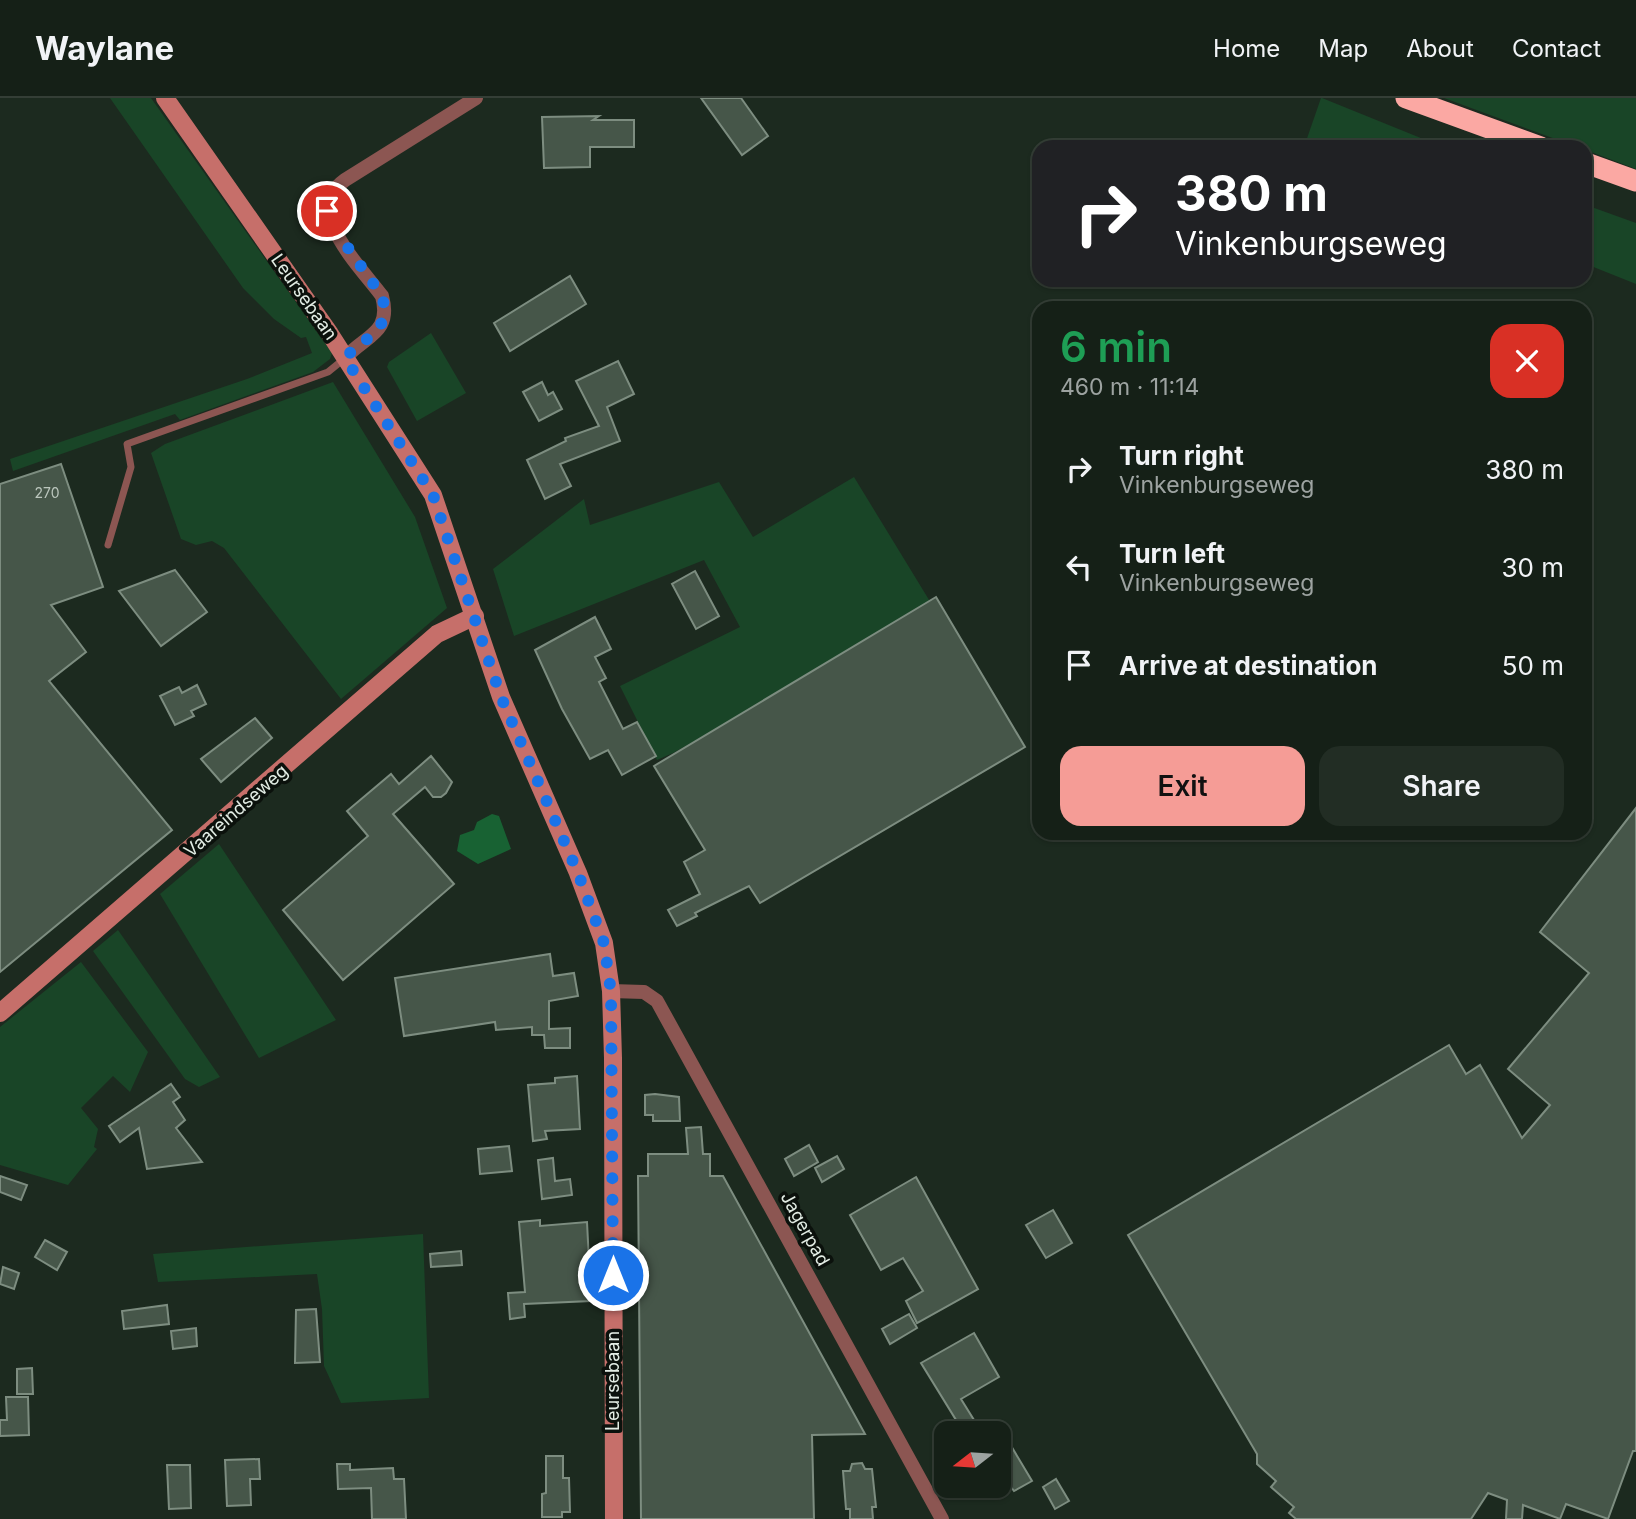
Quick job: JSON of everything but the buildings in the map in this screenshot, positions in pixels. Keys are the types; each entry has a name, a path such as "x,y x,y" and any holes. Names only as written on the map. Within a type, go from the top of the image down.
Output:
{"highway":[{"path":"1406,98 1522,140"},
{"path":"1592,165 1636,181"}],"street":[{"name":"Leursebaan","path":"165,98 345,358 433,495 501,697 578,873 604,943 611,992 614,1519"},
{"path":"345,358 358,344 377,332 383,324 386,310 382,296 329,219 327,202 331,193 345,180 476,98"},
{"name":"Vaareindseweg","path":"0,1013 437,634 475,616"},
{"name":"Jagerpad","path":"611,992 644,992 657,1001 943,1519"}],"lane":[{"path":"108,545 131,467 127,444 328,372 345,358"}],"shaded area":[{"path":"110,98 151,98 332,353 330,359 313,372 180,420 175,414 13,471 10,459 247,379 312,353 306,337 301,338 274,319 243,288"},
{"path":"1322,98 1426,140 1306,140"},
{"path":"1444,98 1636,98 1636,169 1592,152 1592,140 1558,140"},
{"path":"1592,207 1636,223 1636,284 1592,266"},
{"path":"431,333 466,393 417,421 387,367 389,362"},
{"path":"333,382 415,517 447,608 341,699 224,548 212,541 196,545 181,539 151,453 165,444"},
{"path":"854,477 934,608 673,753 657,760 620,686 740,627 704,560 514,636 493,569 584,499 590,525 719,482 753,537"},
{"path":"492,814 499,816 511,849 478,864 457,851 460,835 474,830 477,822"},
{"path":"219,844 336,1020 259,1058 160,894"},
{"path":"118,930 220,1077 199,1087 185,1079 93,951"},
{"path":"81,962 148,1052 130,1092 113,1076 81,1108 98,1129 94,1147 97,1149 68,1185 0,1165 0,1027"},
{"path":"423,1234 429,1398 341,1403 324,1366 322,1309 317,1274 158,1282 153,1254"}],"route":[{"path":"327,211 334,228 382,296 386,310 383,324 377,332 358,344 345,358 433,495 501,697 578,873 604,943 611,992 613,1058 613,1275"}]}
